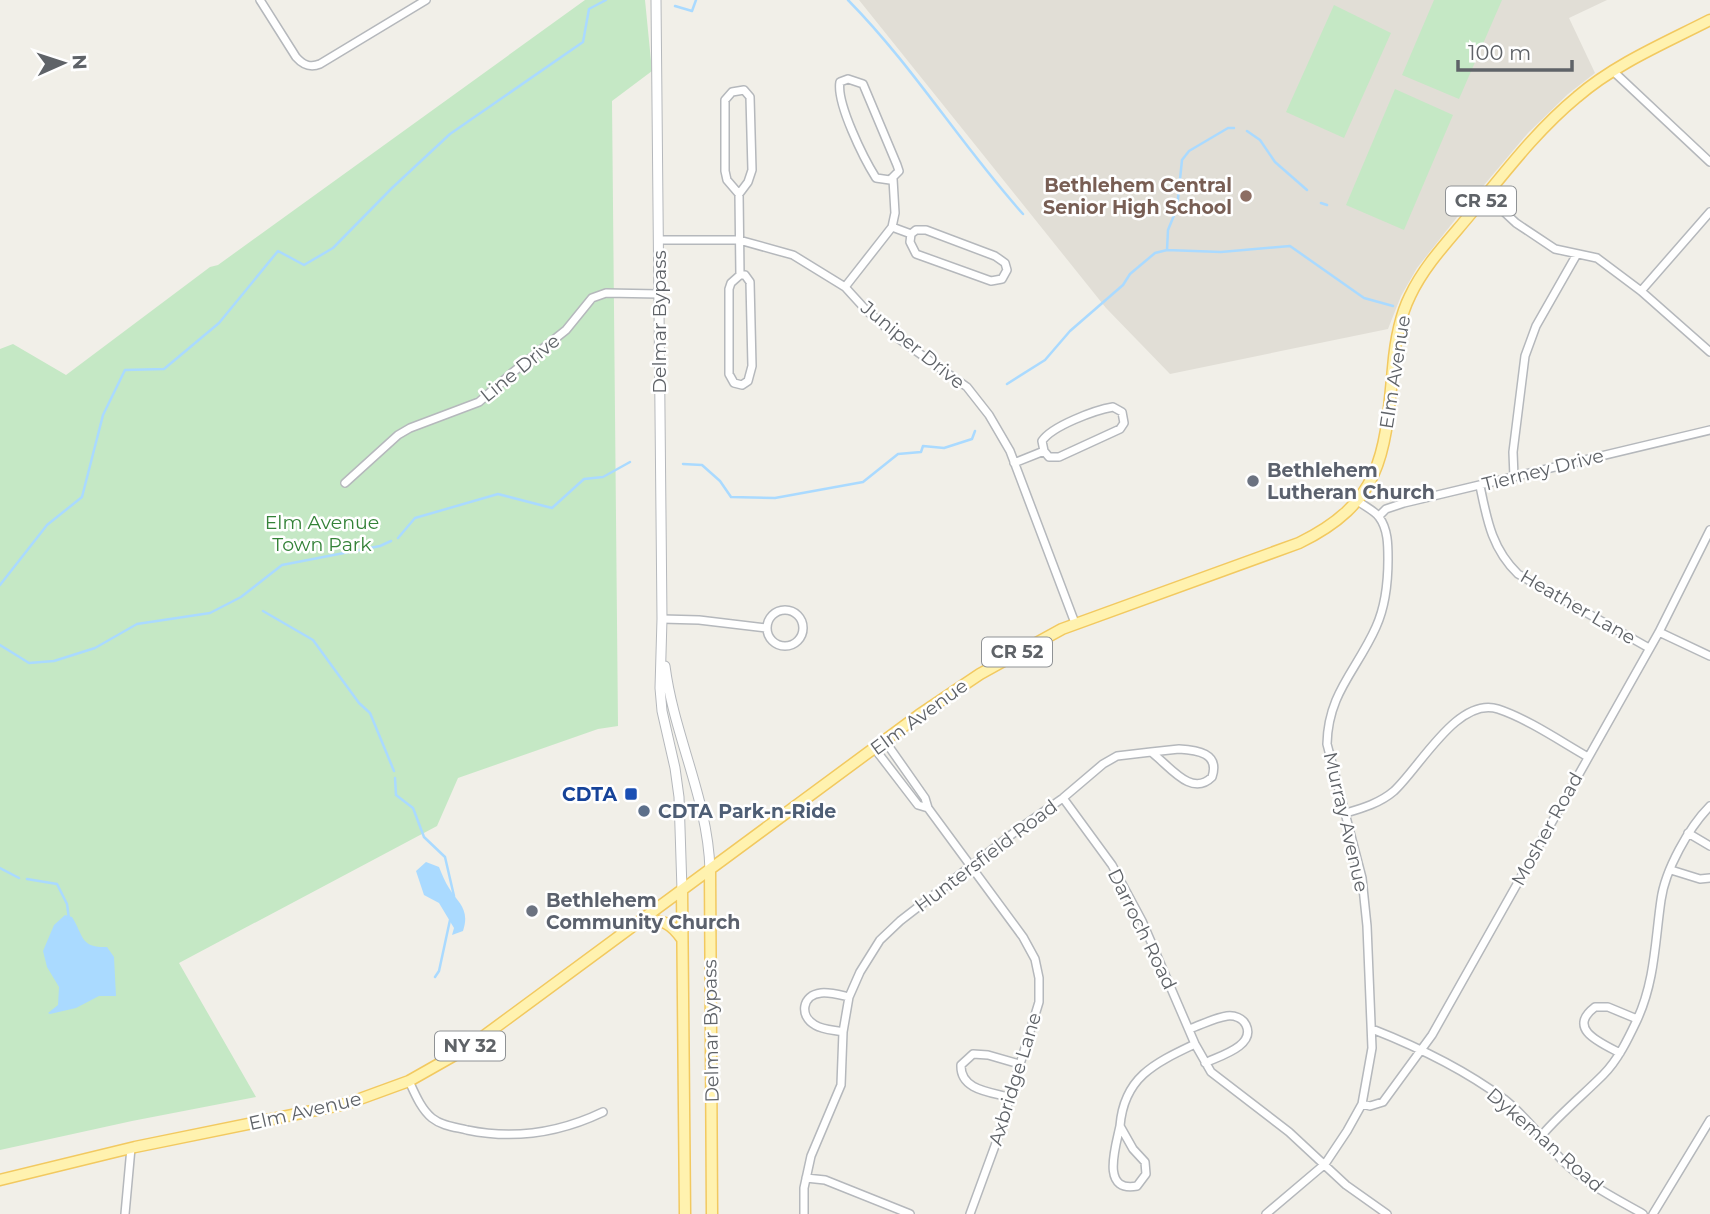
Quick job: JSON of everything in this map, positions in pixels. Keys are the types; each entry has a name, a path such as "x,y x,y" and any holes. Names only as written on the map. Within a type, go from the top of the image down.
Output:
{"main road":[{"name":"Elm Avenue","path":"0,1180 131,1148 346,1104 410,1082 469,1047 980,674 1035,642 1075,623 1299,543 1324,531 1341,519 1358,501 1373,474 1385,444 1395,346 1408,299 1433,260 1539,133 1577,96 1614,72 1710,20"},
{"name":"Delmar Bypass","path":"710,870 712,1214"},
{"name":"Delmar Bypass","path":"682,890 685,1214"},
{"path":"640,920 654,919 669,923 682,939"}],"street":[{"path":"260,0 290,50 302,63 310,66 320,64 426,0"},
{"name":"Delmar Bypass","path":"656,0 662,619 660,688 679,797 682,890"},
{"path":"1614,72 1710,162"},
{"path":"845,288 892,228 895,213 893,178 899,171 863,84 848,79 840,82 838,91 874,174 880,180 893,178"},
{"path":"739,194 727,180 725,172 725,100 732,92 744,90 750,97 751,170 748,182 739,194 740,275"},
{"path":"1486,195 1516,223 1555,249 1597,258 1642,291 1710,352"},
{"path":"1642,291 1710,212"},
{"path":"892,228 911,234"},
{"path":"916,230 926,230 1003,260 1007,270 1002,279 991,282 955,269 916,254 910,246 911,234 916,230"},
{"name":"Juniper Drive","path":"658,240 739,240 793,255 845,288 899,339 967,387 989,415 1010,451 1075,623"},
{"path":"1514,477 1513,452 1525,356 1536,326 1577,254"},
{"path":"740,275 745,275 750,282 752,366 748,381 741,385 734,383 729,374 729,289 731,283 740,275"},
{"name":"Line Drive","path":"345,483 398,435 479,402 566,330 592,298 599,294 624,292 659,294"},
{"path":"1113,407 1122,412 1124,423 1111,434 1059,457 1049,457 1044,451 1042,441 1054,430 1102,409 1113,407"},
{"name":"Tierney Drive","path":"1379,516 1386,509 1404,503 1710,430"},
{"path":"1014,463 1044,451"},
{"name":"Heather Lane","path":"1480,486 1492,536 1505,561 1518,573 1649,648"},
{"path":"1358,501 1379,516"},
{"name":"Murray Avenue","path":"1266,1214 1325,1164 1362,1104 1372,1048 1367,926 1362,878 1329,755 1327,724 1340,691 1376,629 1381,613 1388,579 1388,547 1386,531 1379,516"},
{"name":"Mosher Road","path":"1362,1104 1370,1106 1383,1102 1422,1051 1660,632 1710,530"},
{"path":"785,609 796,613 803,630 798,641 781,646 770,640 766,628 774,612 785,609"},
{"path":"662,619 699,620 766,628"},
{"path":"1660,632 1710,656"},
{"name":"Delmar Bypass","path":"662,644 667,679 706,826 710,870"},
{"path":"1346,813 1377,802 1392,792 1452,725 1466,713 1481,708 1496,709 1512,716 1588,757"},
{"name":"Axbridge Lane","path":"885,741 925,798 928,808 1023,937 1035,959 1039,978 1039,1002 996,1143 970,1214"},
{"path":"670,746 685,744"},
{"name":"Axbridge Lane","path":"875,749 918,805 928,808"},
{"name":"Huntersfield Road","path":"804,1214 806,1178 811,1156 841,1085 843,1032 849,997 869,956 888,932 1020,828 1063,798 1103,764 1117,756 1151,752 1179,749 1201,751 1212,761 1214,773 1203,784 1190,784 1151,752"},
{"path":"900,781 909,775"},
{"name":"Darroch Road","path":"1063,798 1112,865 1124,887 1142,921 1205,1063 1218,1079 1289,1132 1346,1185 1388,1214"},
{"path":"1542,1135 1555,1119 1605,1073 1620,1053 1637,1020 1653,972 1661,900 1671,870 1688,833 1710,806"},
{"path":"1688,833 1710,846"},
{"path":"1671,870 1700,879 1710,878"},
{"path":"843,1032 811,1022 806,1016 804,1006 807,1000 818,993 849,997"},
{"path":"1620,1053 1588,1034 1584,1024 1586,1016 1595,1007 1605,1006 1637,1020"},
{"path":"1189,1029 1227,1016 1240,1018 1246,1026 1247,1037 1241,1045 1205,1063"},
{"name":"Dykeman Road","path":"1372,1029 1422,1051 1504,1099 1591,1185 1643,1214"},
{"path":"1120,1126 1133,1149 1145,1162 1146,1174 1137,1186 1124,1186 1113,1174 1113,1163 1125,1098 1141,1076 1160,1062 1195,1044"},
{"path":"1009,1097 967,1083 962,1077 961,1065 973,1055 988,1055 1019,1064"},
{"path":"410,1082 423,1107 435,1120 475,1132 531,1135 579,1124 603,1112"},
{"path":"1653,1214 1710,1120"},
{"path":"125,1214 131,1148"},
{"path":"806,1178 825,1181 910,1214"}],"shaded area":[{"name":"Bethlehem Central Senior High School","path":"859,0 1607,0 1569,18 1595,73 1568,94 1528,133 1458,216 1417,268 1401,296 1388,329 1170,374 1106,308"}],"green space":[{"name":"Elm Avenue Town Park","path":"585,0 645,0 652,71 612,101 618,726 598,729 458,778 437,826 179,963 256,1097 0,1150 0,349 13,344 66,375 210,267 218,265"},
{"path":"1434,0 1502,0 1459,99 1402,75"},
{"path":"1334,5 1391,33 1344,138 1286,112"},
{"path":"1395,89 1453,115 1404,230 1346,205"}],"water":[{"path":"426,862 439,867 462,907 465,917 463,931 452,935 454,928 439,903 424,895 416,871"},
{"path":"65,915 72,917 87,943 107,947 114,957 116,996 99,996 76,1008 50,1014 48,1013 58,1005 59,987 47,967 43,951 54,925"}],"waterway":[{"path":"0,585 47,525 82,497 103,415 125,370 164,369 219,323 278,251 304,265 333,248 450,134 583,42 589,9 606,0"},
{"path":"675,6 692,11 696,0"},
{"path":"848,0 872,25 1023,214"},
{"path":"1167,250 1168,230 1177,208 1182,160 1189,151 1228,128 1234,128"},
{"path":"1247,131 1260,140 1275,162 1307,190"},
{"path":"1321,203 1327,205"},
{"path":"1007,384 1045,360 1070,331 1123,285 1130,274 1155,253 1167,250 1221,252 1290,246 1364,298 1393,306"},
{"path":"683,464 702,465 720,481 731,497 775,498 863,482 898,454 921,452 923,446 944,448 972,439 975,431"},
{"path":"398,538 415,518 498,494 552,508 584,479 603,477 630,462"},
{"path":"0,645 29,663 54,661 95,648 137,624 210,613 241,597 282,565 380,546 391,541"},
{"path":"263,611 313,640 359,703 370,713 394,771"},
{"path":"395,778 396,795 413,808 424,837 445,857 454,896"},
{"path":"0,868 19,878"},
{"path":"27,879 57,884 67,904 69,919"},
{"path":"435,977 439,971 450,920"}],"place":[{"name":"Bethlehem Central Senior High School","path":"1246,196"},
{"name":"Bethlehem Lutheran Church","path":"1253,481"},
{"name":"CDTA","path":"631,794"},
{"name":"CDTA Park-n-Ride","path":"644,811"},
{"name":"Bethlehem Community Church","path":"532,911"}]}
